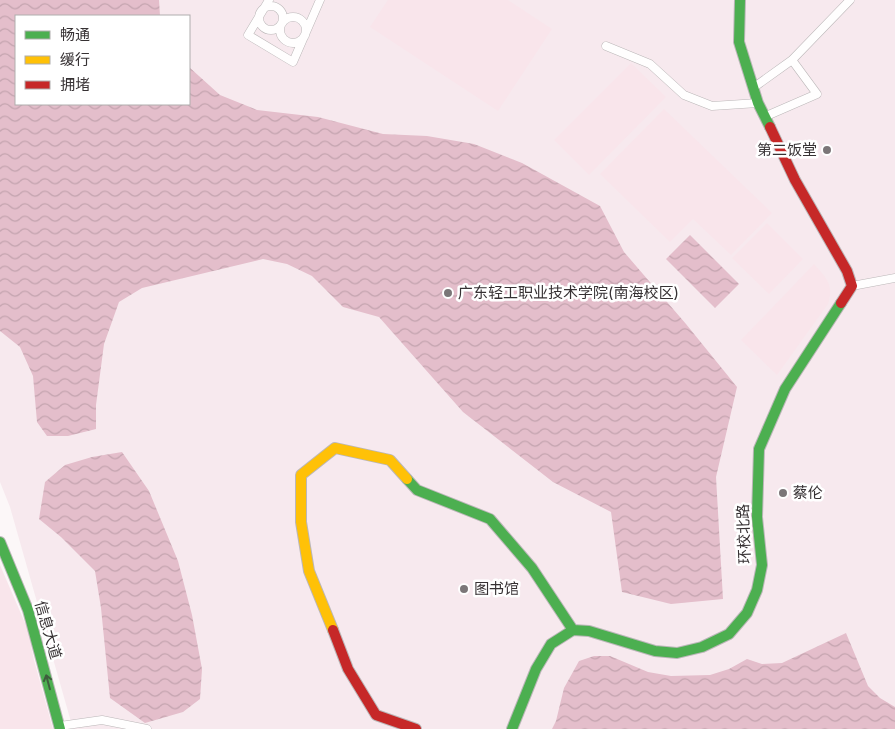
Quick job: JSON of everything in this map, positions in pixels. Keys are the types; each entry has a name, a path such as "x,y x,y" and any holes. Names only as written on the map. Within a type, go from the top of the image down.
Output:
{"street":[{"path":"268,0 248,35 294,62 320,0"},
{"path":"740,0 739,42 758,103 799,187 847,271 852,286 895,278"},
{"path":"753,88 792,60 850,0"},
{"path":"281,24 281,37 288,42 297,43 304,37 305,25 299,19 287,18 281,24 275,29 267,29 261,24 261,12 267,7 277,8 282,14 281,24"},
{"path":"606,46 650,64 684,95 712,106 758,103"},
{"path":"764,117 818,94 792,60"},
{"name":"环校北路","path":"573,630 589,631 655,651 677,652 702,647 729,634 746,613 757,590 762,565 757,517 759,449 785,388 852,286"},
{"path":"416,729 376,714 348,670 309,571 301,522 301,475 335,448 390,460 417,490 490,519 532,568 573,630 551,644 536,669 512,729"},
{"name":"信息大道","path":"0,542 28,610 60,727"},
{"path":"60,727 102,720 147,729"}],"shaded area":[{"name":"广东轻工职业技术学院(南海校区)","path":"0,0 895,0 895,729 73,729 10,507 0,482"},
{"path":"388,0 508,0 552,29 498,111 370,27"},
{"path":"631,63 666,97 589,175 554,140"},
{"path":"664,109 772,213 731,255 693,219 670,242 600,174"},
{"path":"767,223 803,259 769,294 732,258"},
{"path":"814,264 823,274 830,287 828,304 777,375 741,340"},
{"path":"0,565 28,630 34,660 53,729 0,729"}],"water":[{"path":"0,0 159,0 160,15 15,15 15,105 190,105 190,68 220,95 257,110 318,117 383,134 427,136 474,144 522,163 600,206 624,252 737,387 716,477 723,599 671,604 622,592 611,512 553,482 463,412 379,317 343,307 312,276 287,264 263,259 142,288 119,302 104,344 96,405 96,429 68,436 47,436 37,422 33,376 20,347 0,331"},
{"path":"690,235 739,284 715,308 666,259"},
{"path":"122,452 149,491 178,561 192,615 202,669 200,699 183,712 145,723 110,698 101,608 95,571 61,537 39,519 45,482 65,465 92,457"},
{"path":"846,633 868,686 880,698 895,707 895,729 552,729 556,721 564,688 579,661 594,656 610,656 648,672 671,676 710,675 729,669 747,659 762,664 782,663"}],"traffic: fast":[{"path":"740,0 739,42 758,103 770,127"},
{"path":"512,729 536,669 551,644 573,630 589,631 655,651 677,653 702,647 729,634 747,613 757,590 762,565 757,517 759,449 785,389 841,303"},
{"path":"407,479 417,490 490,519 532,568 573,630"},
{"path":"0,542 28,610 60,729"}],"traffic: slow":[{"path":"333,630 309,571 301,522 301,475 335,448 390,460 407,479"}],"traffic: jam":[{"path":"770,127 795,180 847,271 852,286 841,303"},
{"path":"333,630 348,669 376,715 416,729"}],"place":[{"name":"第二饭堂","path":"827,150"},
{"name":"广东轻工职业技术学院(南海校区)","path":"448,293"},
{"name":"蔡伦","path":"783,493"},
{"name":"图书馆","path":"464,589"}]}
